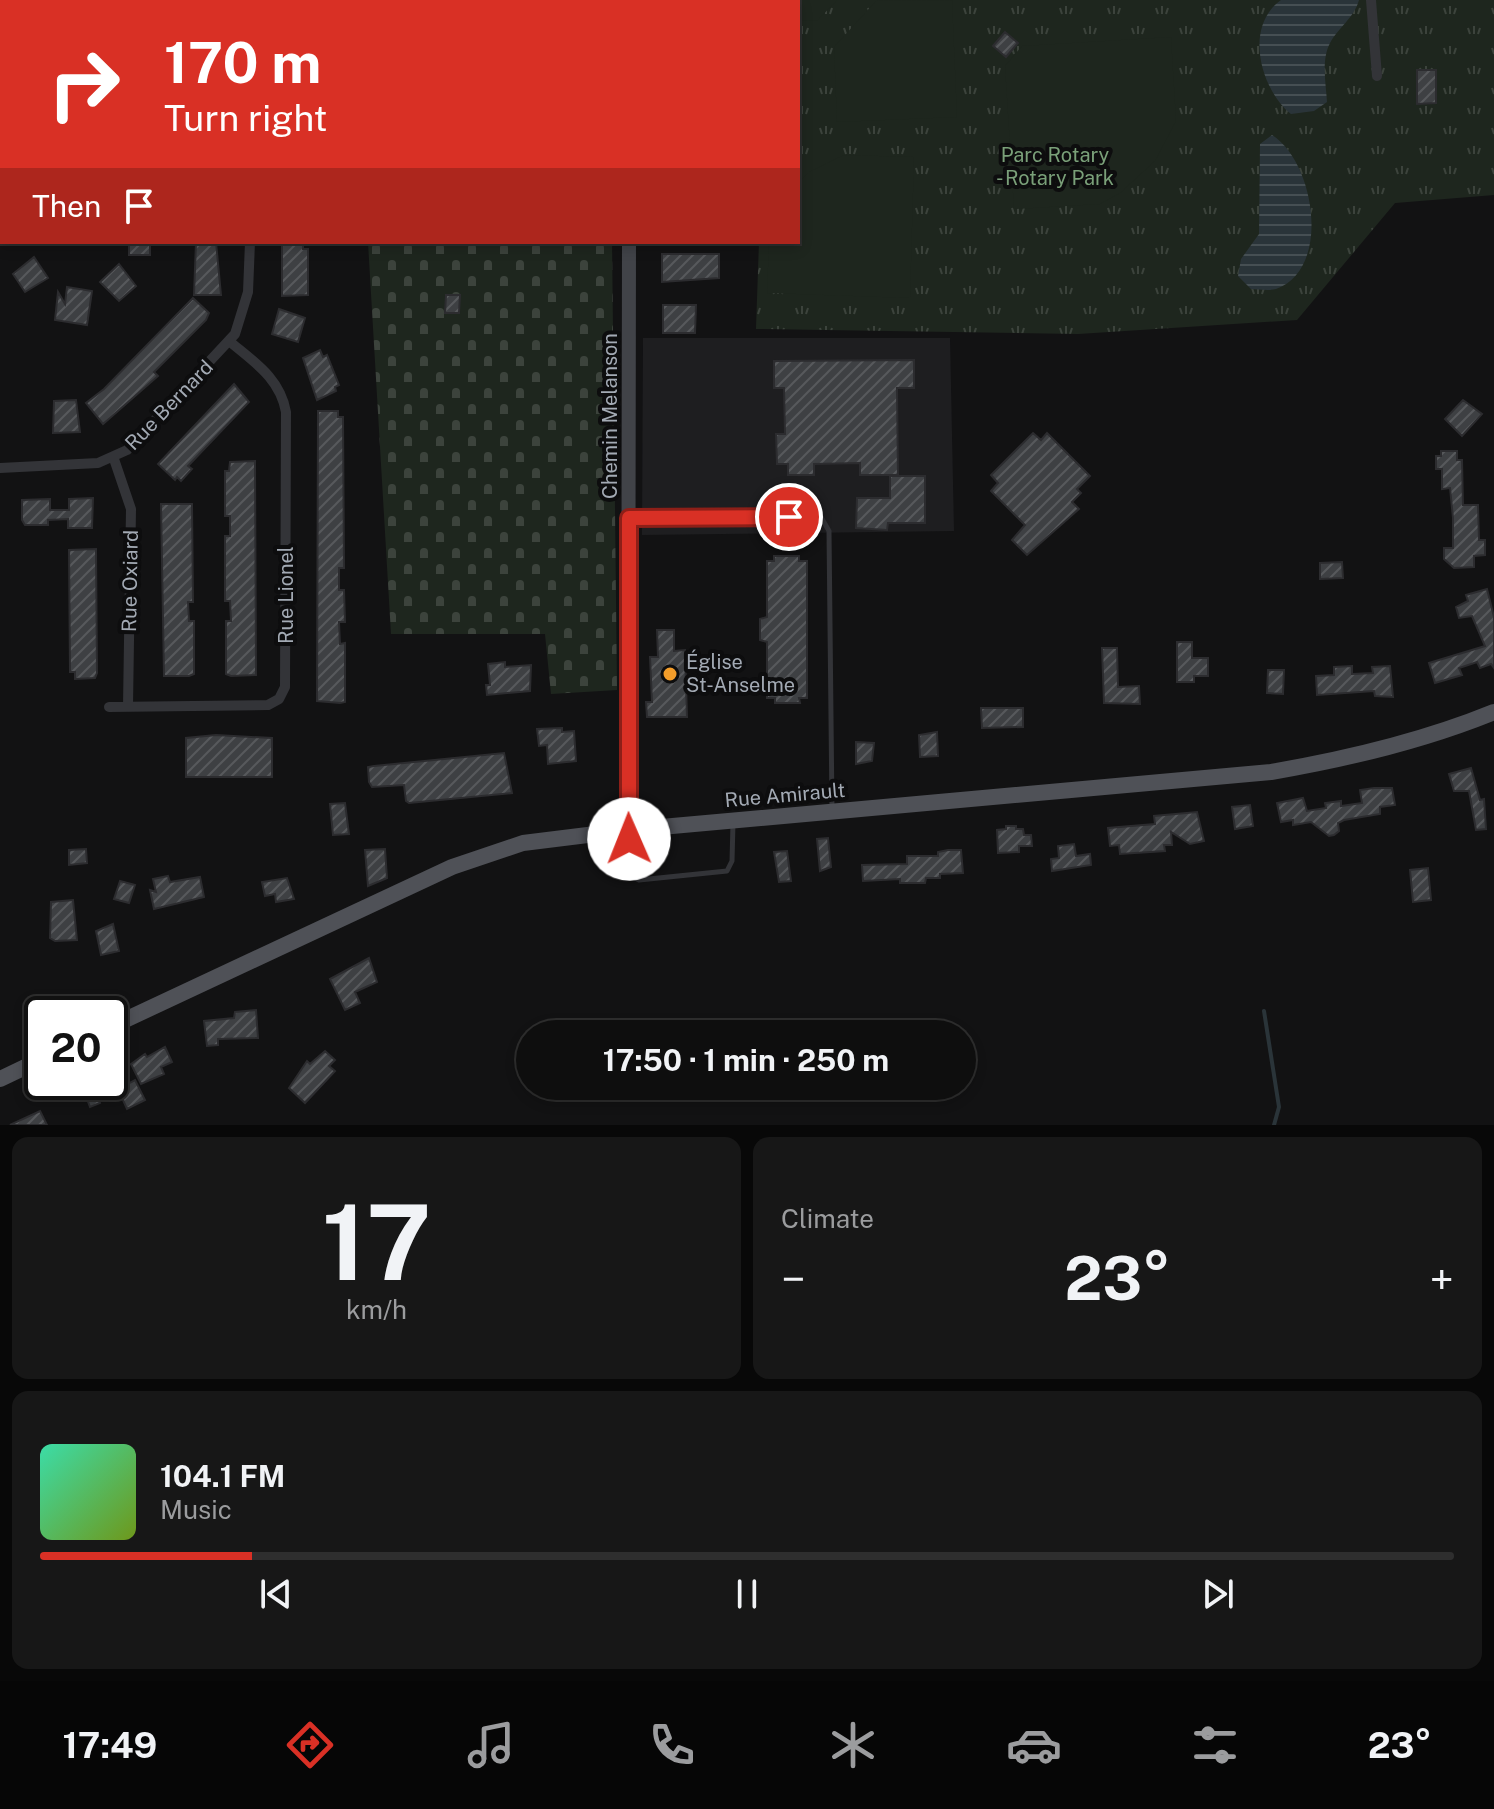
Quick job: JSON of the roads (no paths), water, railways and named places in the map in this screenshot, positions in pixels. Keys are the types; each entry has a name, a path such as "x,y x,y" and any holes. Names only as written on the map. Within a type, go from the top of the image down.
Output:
{"main road":[{"name":"Rue Amirault","path":"128,1019 452,867 523,843 733,820 1271,772 1445,731 1494,712"},
{"path":"0,1079 24,1068"}],"street":[{"path":"1371,0 1377,76"},
{"name":"Rue Bernard","path":"0,468 78,466 114,459 127,450 229,341 246,305 250,244"},
{"name":"Chemin Melanson","path":"628,830 629,244"},
{"name":"Rue Lionel","path":"109,707 268,705 279,699 285,687 286,412 283,397 271,377 229,341"},
{"name":"Rue Oxiard","path":"114,459 131,509 128,706"}],"lane":[{"path":"629,518 821,517 829,531 832,811"},
{"path":"628,830 629,871 635,880 722,873 729,869 732,861 733,820"}],"waterway":[{"path":"1264,1011 1279,1107 1274,1125"}],"place":[{"name":"Église St-Anselme","path":"670,674"}],"park label":[{"name":"Parc Rotary - Rotary Park","path":"1055,166"}]}
